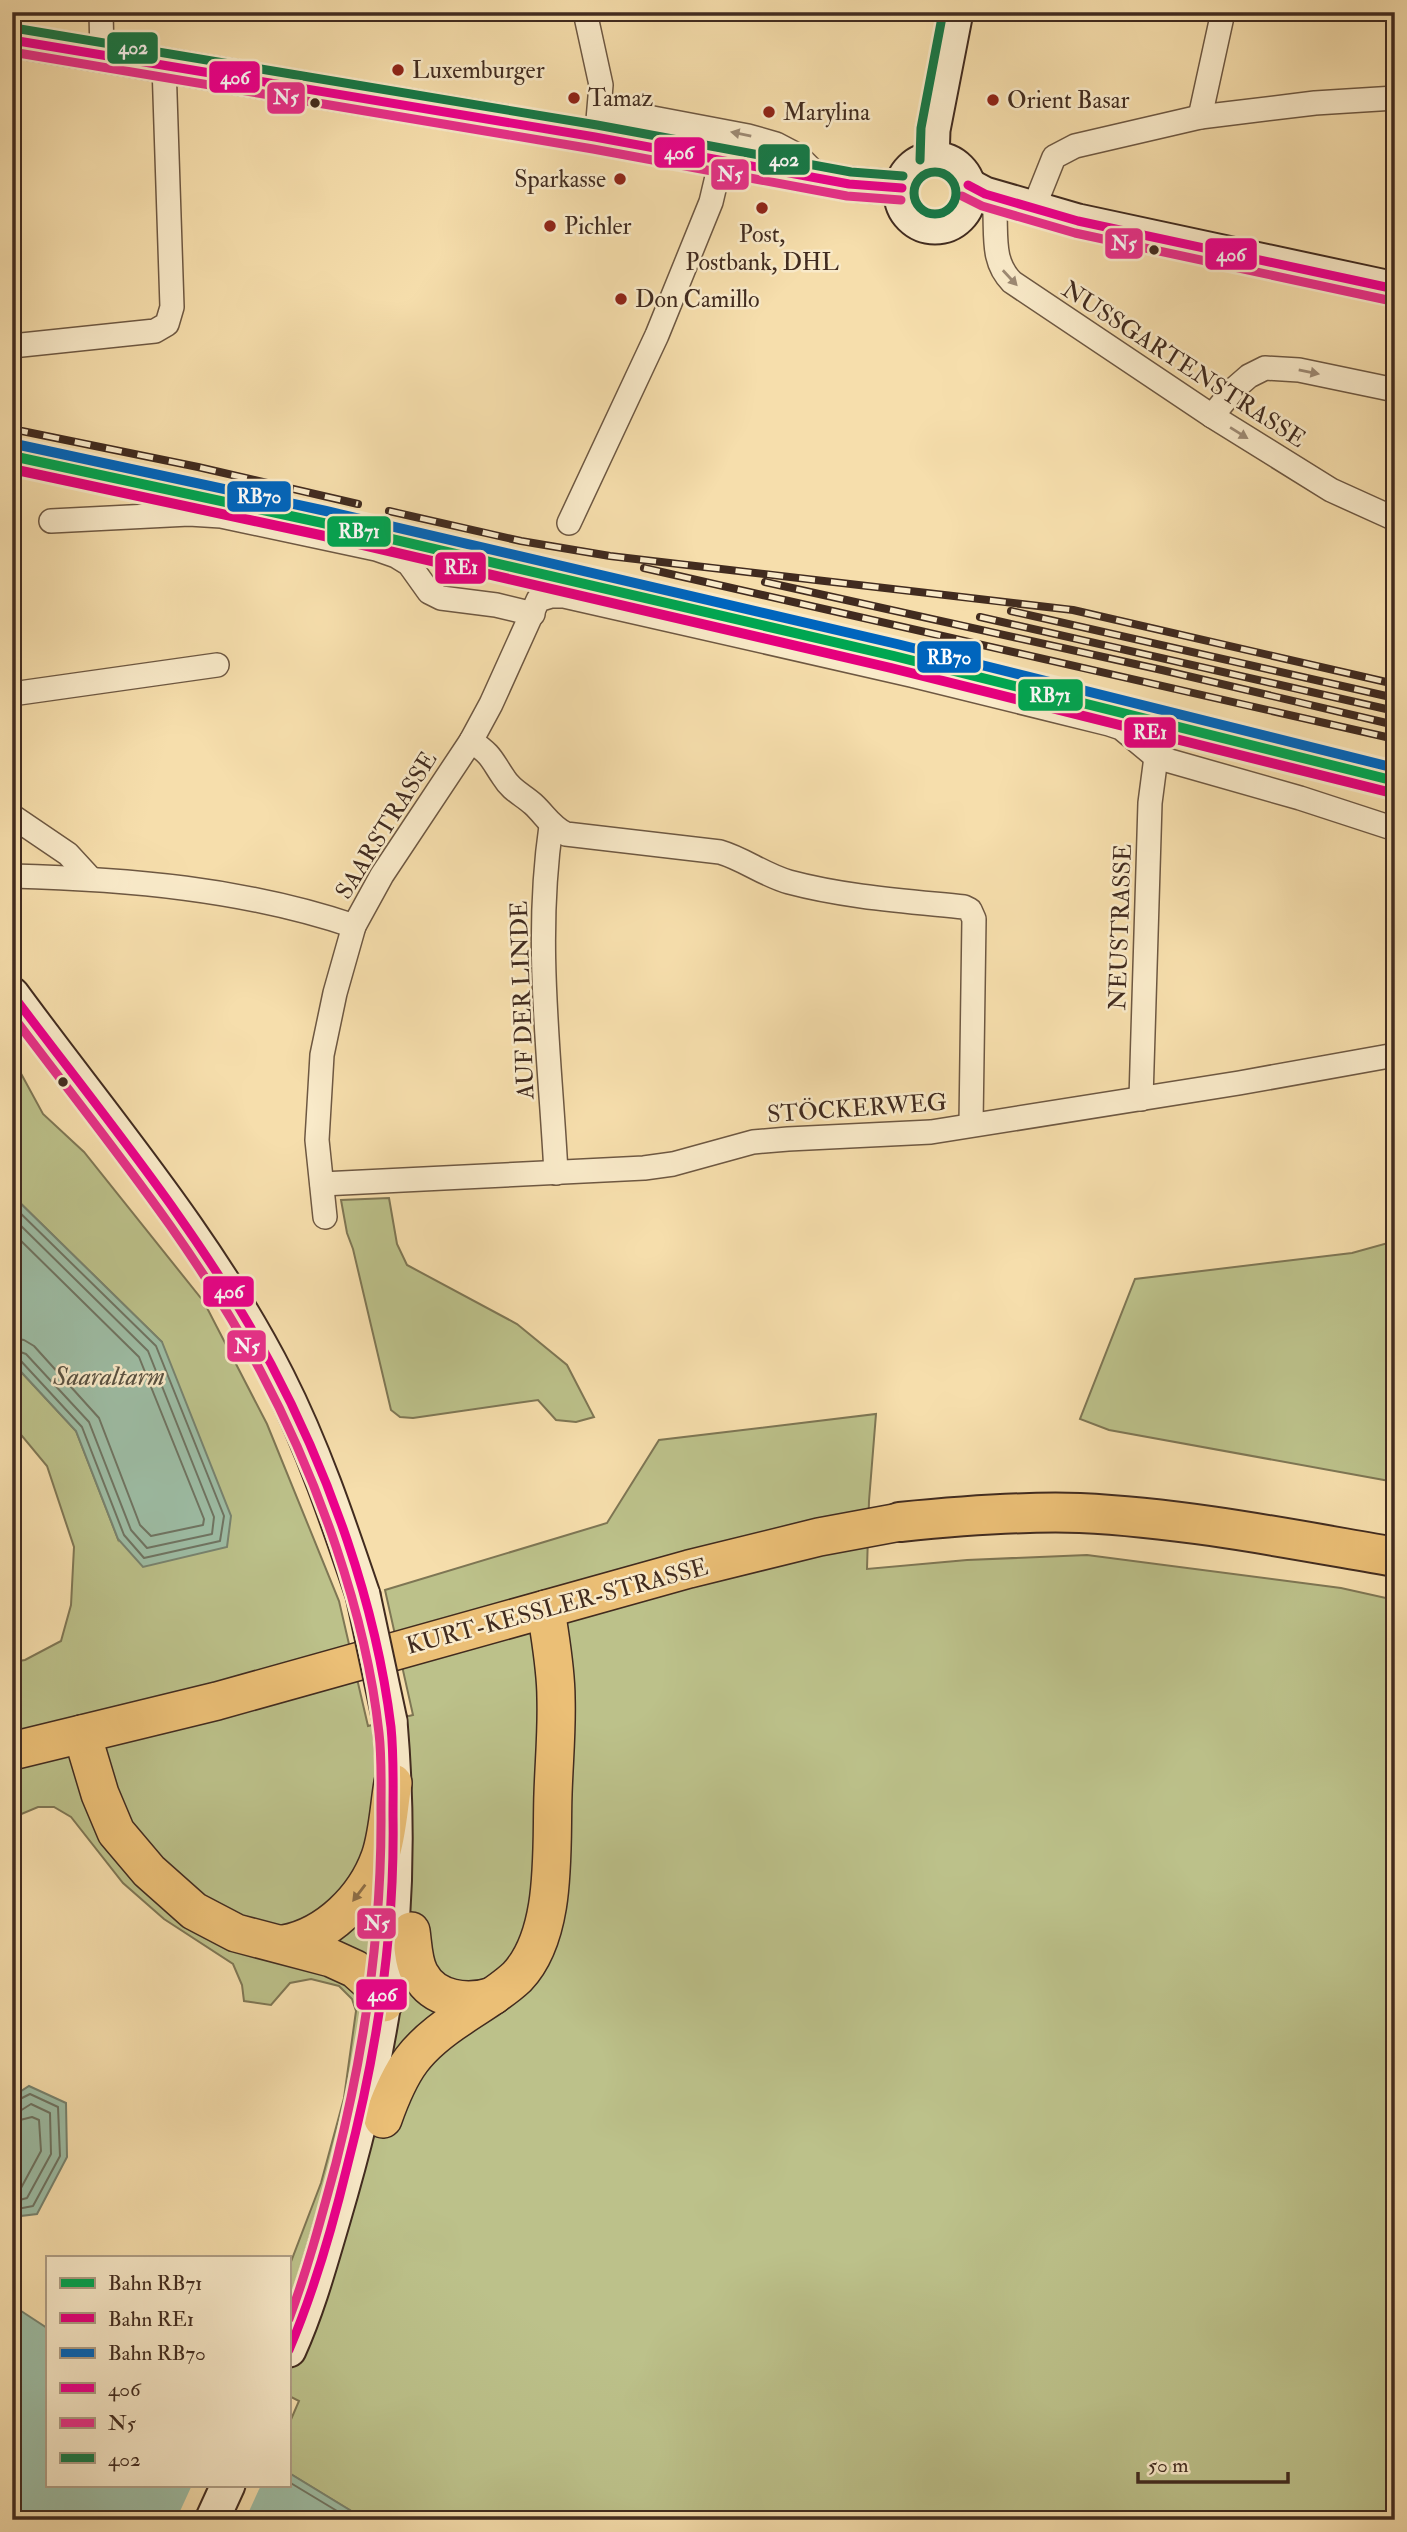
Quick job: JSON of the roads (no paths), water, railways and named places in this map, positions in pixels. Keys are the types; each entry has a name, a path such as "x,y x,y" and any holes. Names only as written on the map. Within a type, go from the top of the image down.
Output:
{"highway":[{"path":"900,1522 1009,1513 1142,1517 1395,1557"}],"main road":[{"path":"932,160 933,130 956,12"},
{"path":"12,40 164,65 597,122 721,160 849,184 902,188"},
{"path":"932,160 951,163 964,176 965,200 953,222 932,227 921,224 905,209 902,188 905,177 912,169 932,160"},
{"path":"965,200 985,194 1077,221 1395,289"},
{"path":"965,200 995,214 1077,221"},
{"path":"12,994 165,1199 246,1320 278,1378 306,1438 335,1511 363,1595 404,1795 411,1849 411,1931 406,1990 383,2119"},
{"name":"KURT-KESSLER-STRASSE","path":"12,1751 217,1701 820,1536 900,1522"},
{"path":"290,2348 335,2257 358,2202 394,2088 409,2061 429,2039 498,1994 518,1975 533,1955 542,1929 549,1886 556,1698 546,1609"},
{"path":"306,2312 361,2115 384,2003 393,1912 395,1855 391,1732"},
{"path":"82,1734 100,1794 116,1832 149,1871 194,1911 236,1933 331,1958 355,1969 375,1987 384,2003"},
{"path":"284,1944 303,1941 329,1926 364,1886 380,1857 393,1783"},
{"path":"411,1931 420,1975 437,1992 455,2000 466,2001 478,2001 498,1994"},
{"path":"212,2520 228,2486"}],"street":[{"path":"101,12 102,54"},
{"path":"585,12 601,85 597,122 748,135 776,144 797,155 820,178"},
{"path":"1200,117 1223,12"},
{"path":"12,346 155,331 167,324 172,307 164,65"},
{"path":"1030,207 1038,197 1054,157 1075,146 1200,117 1301,104 1395,98"},
{"path":"569,523 657,335 711,202 721,160"},
{"name":"NUSSGARTENSTRASSE","path":"995,214 996,254 1004,274 1012,282 1212,416 1331,490 1395,519"},
{"path":"1212,416 1234,388 1265,368 1298,370 1395,390"},
{"path":"51,521 189,514 243,519 376,548 409,564 429,592 441,598 535,607 551,596 564,596 911,675 1109,724 1121,728 1156,757 1300,798 1395,829"},
{"name":"SAARSTRASSE","path":"325,1217 317,1140 322,1055 335,993 355,926 382,875 471,741 491,704 535,607"},
{"path":"12,694 217,665"},
{"path":"471,741 488,752 504,779 515,791 531,803 551,826 566,834 720,852 785,881 826,891 964,907 970,910 974,919 971,1124"},
{"name":"NEUSTRASSE","path":"1141,1099 1150,803 1156,757"},
{"path":"12,816 68,854 92,879"},
{"name":"AUF DER LINDE","path":"551,826 543,897 542,967 556,1173"},
{"path":"12,876 92,879 237,895 281,903 355,926"},
{"name":"STÖCKERWEG","path":"321,1184 654,1167 753,1142 910,1134 1141,1099 1395,1055"}],"water":[{"name":"Saaraltarm","path":"12,1195 162,1342 231,1516 227,1547 143,1567 118,1539 76,1431 12,1362"},
{"path":"29,2086 66,2103 67,2157 37,2214 12,2217 12,2097"},
{"path":"12,2305 46,2327 46,2486 290,2486 290,2474 366,2520 23,2520 12,2512"}],"railway":[{"path":"12,429 198,467 358,504"},
{"path":"389,511 521,541 610,556 1073,610 1395,684"},
{"path":"644,568 1395,739"},
{"path":"765,582 1395,725"},
{"path":"1011,611 1395,698"},
{"path":"980,617 1395,711"}],"rail line":[{"name":"RB70","path":"15,444 326,511 897,644 1395,768"},
{"name":"RB71","path":"12,456 323,523 894,656 1395,781"},
{"name":"RE1","path":"12,469 320,535 891,668 1392,793"}],"place":[{"name":"Luxemburger","path":"398,70"},
{"name":"Tamaz","path":"574,98"},
{"name":"Orient Basar","path":"993,100"},
{"name":"Marylina","path":"769,112"},
{"name":"Sparkasse","path":"620,179"},
{"name":"Post, Postbank, DHL","path":"762,208"},
{"name":"Pichler","path":"550,226"},
{"name":"Don Camillo","path":"621,299"}]}
